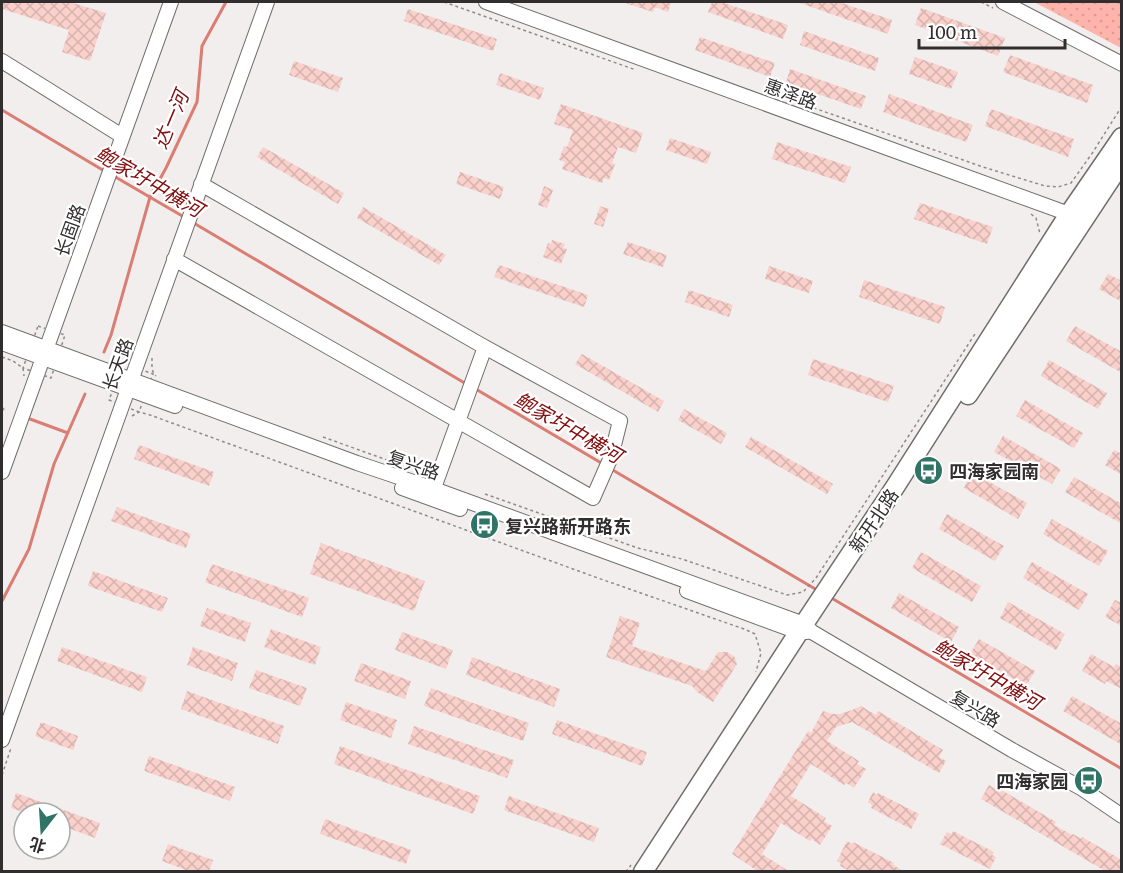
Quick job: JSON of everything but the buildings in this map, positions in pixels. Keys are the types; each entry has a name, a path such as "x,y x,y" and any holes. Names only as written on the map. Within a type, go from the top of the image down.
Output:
{"main road":[{"name":"新开北路","path":"658,872 743,735 828,590 1075,219 1122,137"},
{"name":"新开北路","path":"1075,219 1122,162"},
{"name":"新开北路","path":"638,867 805,629"}],"street":[{"name":"长固路","path":"2,472 171,2"},
{"name":"长天路","path":"7,742 129,384 267,2"},
{"name":"惠泽路","path":"486,2 1075,219"},
{"path":"1003,2 1122,64"},
{"path":"2,62 122,136"},
{"path":"174,259 593,498 610,458 620,421 485,347 201,184"},
{"name":"复兴路","path":"2,332 44,352 129,384 805,629 1081,788 1122,816"},
{"name":"复兴路","path":"2,343 44,352"},
{"path":"432,494 485,347"}],"path":[{"path":"444,2 635,70"},
{"path":"782,96 983,167 1045,186 1058,187 1071,183 1122,106"},
{"path":"1028,210 1036,218 1040,233 1037,239"},
{"path":"481,493 638,548 682,559 787,595 828,590 979,328"},
{"path":"153,356 153,374 158,378"},
{"path":"2,357 23,368 24,375"},
{"path":"131,417 139,412 150,415 583,573 744,629 755,634 761,653 756,673"},
{"path":"324,438 403,465"},
{"path":"2,775 7,742"},
{"path":"626,872 638,867"}],"shaded area":[{"path":"1034,2 1121,2 1121,48"}],"waterway":[{"name":"达一河","path":"104,352 111,335 150,197 197,102 202,46 226,2"},
{"name":"鲍家圩中横河","path":"2,110 106,172"},
{"name":"鲍家圩中横河","path":"112,175 184,217"},
{"name":"鲍家圩中横河","path":"192,222 468,385"},
{"name":"鲍家圩中横河","path":"474,388 603,464"},
{"name":"达一河","path":"2,601 29,549 54,464 85,394"},
{"path":"30,419 68,433"},
{"name":"鲍家圩中横河","path":"611,469 817,590"},
{"name":"鲍家圩中横河","path":"828,596 1122,769"}],"place":[{"name":"四海家园南","path":"928,470"},
{"name":"复兴路新开路东","path":"484,525"},
{"name":"四海家园","path":"1089,780"}]}
